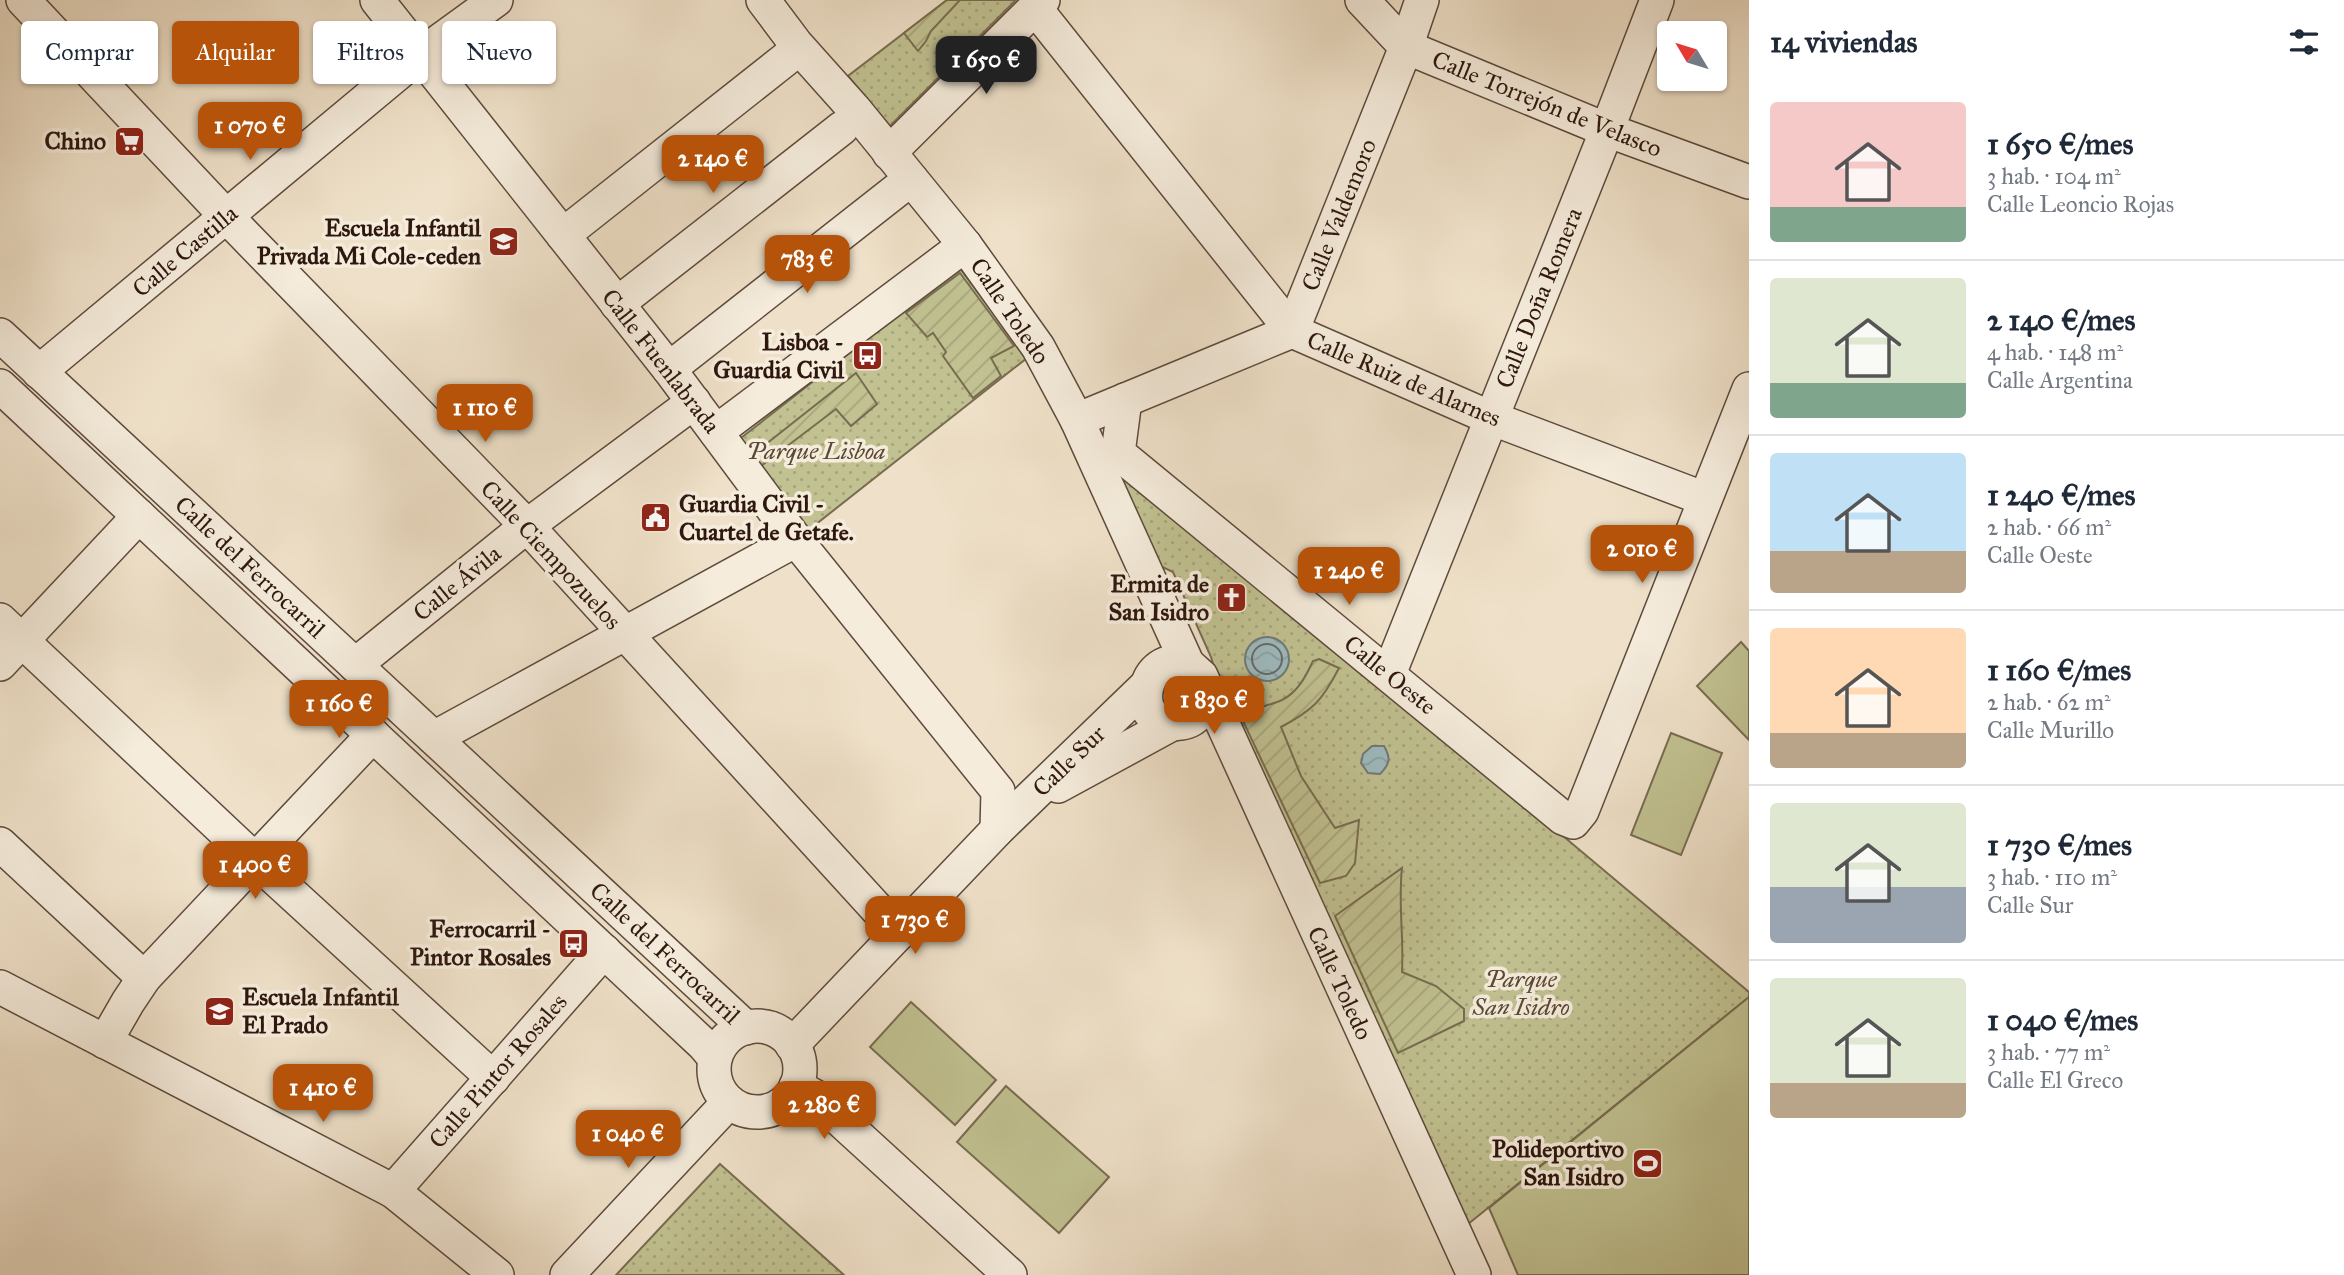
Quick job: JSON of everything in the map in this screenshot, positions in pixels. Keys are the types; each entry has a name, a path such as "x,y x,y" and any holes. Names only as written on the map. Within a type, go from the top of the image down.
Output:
{"street":[{"name":"Calle Ciempozuelos","path":"23,0 226,216 527,526 899,933"},
{"name":"Calle Fuenlabrada","path":"377,0 393,21"},
{"name":"Calle Castilla","path":"428,49 496,0"},
{"name":"Calle Toledo","path":"764,0 796,44 965,245 1038,347 1077,419 1108,459 1188,665"},
{"name":"Calle Torrejón de Velasco","path":"1362,0 1406,47 1607,130 1749,182"},
{"name":"Calle Valdemoro","path":"1292,331 1423,0"},
{"name":"Calle Doña Romera","path":"1389,674 1657,0"},
{"path":"890,153 1039,4"},
{"name":"Calle Ruiz de Alarnes","path":"1039,4 1292,331 1491,418 1705,499"},
{"path":"563,235 787,58"},
{"name":"Calle Fuenlabrada","path":"428,65 669,369 796,540 998,791 997,831"},
{"name":"Calle Castilla","path":"39,372 385,84"},
{"path":"617,304 842,128"},
{"path":"669,369 911,179"},
{"path":"716,432 965,245"},
{"path":"1077,419 1292,331"},
{"name":"Calle del Ferrocarril","path":"0,335 746,1028"},
{"name":"Calle del Ferrocarril","path":"0,386 715,1058"},
{"path":"1705,499 1749,389"},
{"path":"1108,459 1125,400"},
{"name":"Calle Ávila","path":"355,665 527,526 694,402"},
{"name":"Calle Oeste","path":"1108,459 1389,674 1563,818 1573,822 1583,811 1705,499"},
{"path":"139,516 7,641 256,861 493,1078"},
{"path":"434,738 796,540"},
{"path":"1170,663 1188,665 1201,676 1207,692 1202,710 1189,722 1170,725 1155,718 1146,704 1145,687 1154,671 1170,663"},
{"name":"Calle Sur","path":"792,1045 997,831 1145,687"},
{"name":"Calle Toledo","path":"1207,692 1474,1275"},
{"name":"Calle Sur","path":"1022,806 1170,725"},
{"path":"105,1042 144,978 373,736"},
{"path":"0,844 144,978"},
{"name":"Calle Pintor Rosales","path":"393,1191 604,951"},
{"path":"0,987 393,1191 497,1275"},
{"path":"746,1028 767,1028 777,1032 792,1045 800,1072 796,1086 783,1103 764,1112 749,1112 729,1102 721,1094 714,1077 715,1058 722,1044 732,1034 746,1028"},
{"path":"796,1086 814,1096 1010,1275"},
{"path":"567,1275 729,1102"}],"green space":[{"path":"947,0 1016,0 890,126 848,76"},
{"path":"947,0 960,0 931,31 918,51 904,33"},
{"name":"Parque Lisboa","path":"959,267 1027,358 801,536 732,445"},
{"path":"960,273 1014,346 991,358 1001,376 973,398 943,356 946,352 933,333 927,337 906,313"},
{"path":"856,373 877,404 851,426 836,409 761,466 751,456"},
{"name":"Parque San Isidro","path":"1121,465 1749,992 1749,997 1467,1225 1232,728 1211,657 1173,572 1154,563 1105,470"},
{"path":"1741,642 1749,651 1749,740 1697,686"},
{"path":"1319,659 1339,668 1333,679 1316,704 1281,727 1301,776 1335,828 1359,820 1355,863 1346,876 1320,883 1242,719 1256,709 1288,697 1301,683 1313,661"},
{"path":"1671,733 1722,753 1681,855 1631,835"},
{"path":"1402,868 1402,972 1436,986 1464,1009 1464,1021 1398,1053 1335,916"},
{"name":"Polideportivo San Isidro","path":"1749,997 1749,1275 1518,1275 1489,1208"},
{"path":"911,1002 996,1080 955,1125 870,1047"},
{"path":"1006,1086 1109,1177 1059,1233 957,1142"},
{"path":"720,1164 844,1275 616,1275"}],"water":[{"path":"1267,637 1276,638 1283,643 1288,650 1288,668 1283,675 1276,680 1267,681 1258,680 1251,675 1246,668 1245,659 1246,650 1251,643 1258,638"},
{"path":"1372,746 1384,746 1388,754 1388,764 1380,774 1368,773 1361,763 1363,754"}],"place":[{"name":"Chino","path":"129,141"},
{"name":"Escuela Infantil Privada Mi Cole-ceden","path":"504,242"},
{"name":"Lisboa - Guardia Civil","path":"867,356"},
{"name":"Guardia Civil - Cuartel de Getafe.","path":"656,518"},
{"name":"Ermita de San Isidro","path":"1232,598"},
{"name":"Ferrocarril - Pintor Rosales","path":"574,943"},
{"name":"Escuela Infantil El Prado","path":"219,1011"},
{"name":"Polideportivo San Isidro","path":"1647,1163"}]}
